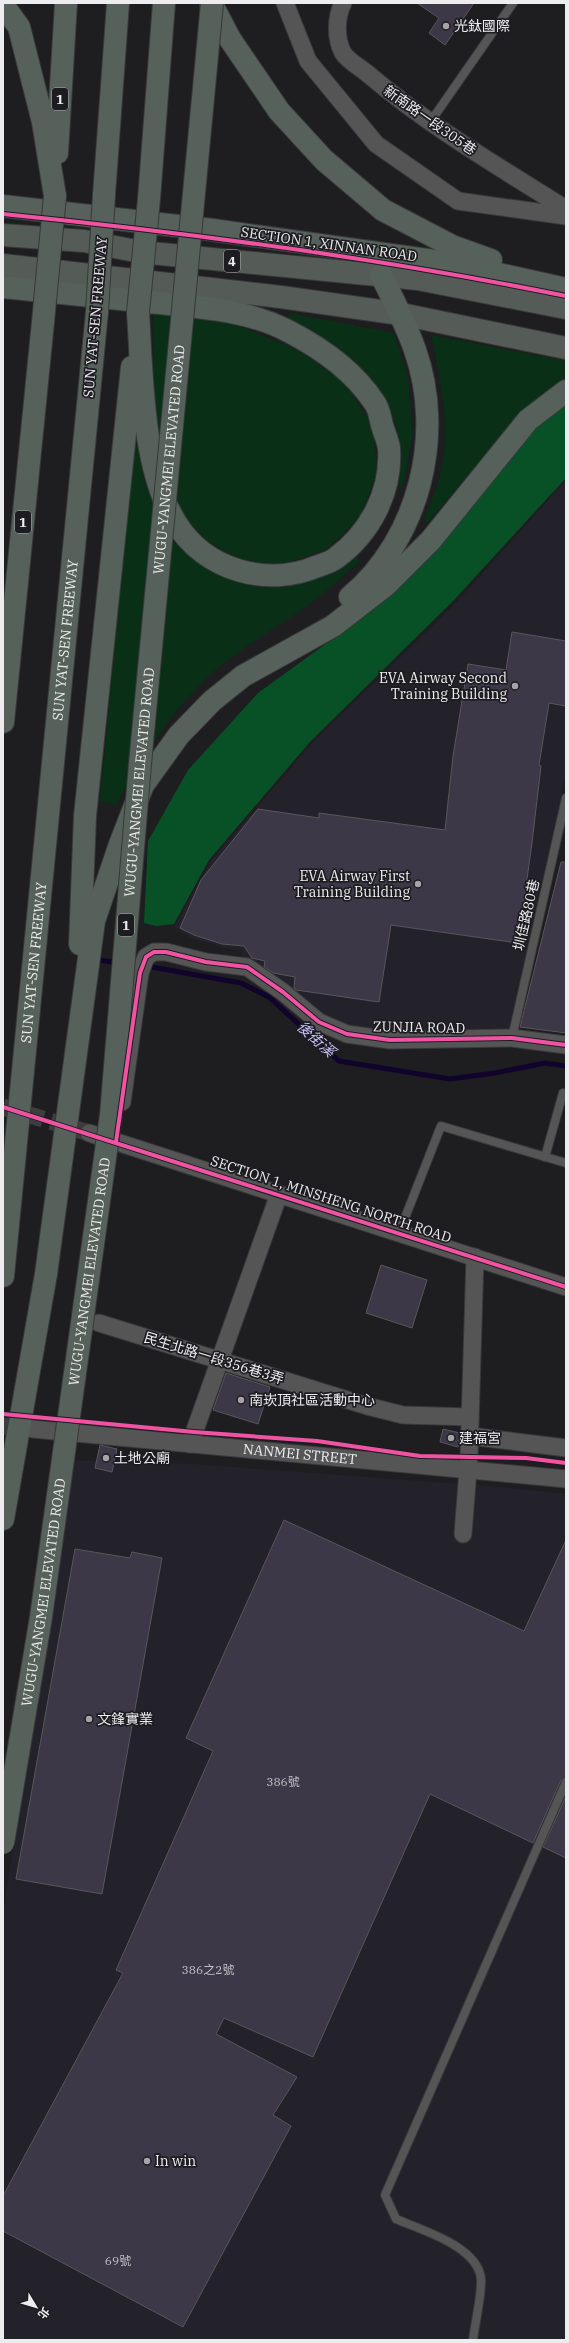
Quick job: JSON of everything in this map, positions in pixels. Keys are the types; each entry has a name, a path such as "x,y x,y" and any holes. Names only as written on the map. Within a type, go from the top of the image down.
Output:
{"highway":[{"name":"1","path":"3,722 55,196 66,3"},
{"name":"SUN YAT-SEN FREEWAY","path":"3,1276 97,312 118,3"},
{"path":"82,1002 79,934 85,816 149,199 164,3"},
{"path":"211,3 230,39 279,111 324,160 383,210 452,246 478,257 566,279"},
{"name":"WUGU-YANGMEI ELEVATED ROAD","path":"3,1843 41,1617 111,1115 140,756 211,3"},
{"path":"3,5 19,27 43,122 55,196"},
{"path":"3,206 213,230 449,263 566,289"},
{"path":"314,636 345,601 366,583 381,564 406,523 421,477 427,429 424,389 415,350 400,314 381,275"},
{"path":"3,287 194,307 251,316 287,330 335,359 359,382 376,404 389,448 386,485 379,509 360,536 334,560 304,572 274,576 254,574 224,566 206,555 191,542 176,523 161,492 152,462 146,417 138,312"},
{"path":"3,1519 46,1274 94,921 120,844 143,785 179,735 212,700 244,676 333,626 386,585 431,540 528,420 566,391"}],"main road":[{"name":"4","path":"3,214 85,232"},
{"name":"4","path":"3,235 85,232"},
{"name":"SECTION 1, XINNAN ROAD","path":"85,232 141,252 418,279 566,308"},
{"name":"SECTION 1, XINNAN ROAD","path":"85,232 357,257 566,296"},
{"name":"4","path":"3,265 281,297 400,314 566,348"}],"street":[{"path":"286,3 308,61 376,144 458,201 566,216"},
{"name":"新南路一段305巷","path":"343,3 339,12 337,32 343,53 390,93 472,151 566,209"},
{"name":"ZUNJIA ROAD","path":"116,1142 140,973 146,957 154,952 166,952 206,962 247,968 283,992 318,1022 348,1034 390,1040 512,1038 566,1045"},
{"name":"SECTION 1, MINSHENG NORTH ROAD","path":"89,1133 566,1287"},
{"path":"190,1444 279,1194"},
{"path":"464,1534 470,1436 475,1257"},
{"name":"民生北路一段356巷3弄","path":"99,1323 367,1406 403,1415 470,1417"},
{"name":"NANMEI STREET","path":"33,1429 566,1479"},
{"path":"470,1436 566,1448"}],"lane":[{"path":"431,121 513,3"},
{"name":"圳佳路80巷","path":"512,1038 566,798"},
{"path":"545,1157 563,1093"},
{"path":"399,1233 441,1126 566,1163"},
{"path":"473,2340 481,2278 473,2260 456,2245 396,2219 385,2195 566,1782"}],"shaded area":[{"path":"566,480 566,775 507,1037 348,1033 262,975 242,958 242,952 193,939 174,927 211,861 312,743 457,602"},
{"path":"72,1460 194,1464 500,1487 566,1494 566,2340 3,2340 3,1913"}],"green space":[{"path":"154,308 205,316 250,330 298,350 345,383 372,425 378,470 361,516 327,549 285,564 242,561 207,541 186,518 171,492 153,397"},
{"path":"290,313 394,333 408,378 413,433 403,486 398,489 401,450 396,425 387,403 376,385 363,369 347,355 288,319"},
{"path":"431,335 566,361 566,380 558,383 515,418 428,523 424,520 440,476 445,441 444,405"},
{"path":"566,404 566,478 454,600 310,742 209,860 174,924 156,926 144,923 148,841 188,770 258,693 382,603 442,541 531,429"},
{"path":"135,438 146,486 175,543 207,568 244,584 283,587 324,576 354,556 360,561 311,603 222,665 197,688 185,701 152,744 116,805 100,801"}],"building":[{"name":"光鈦國際","path":"417,3 474,3 445,45 429,33 439,18"},
{"path":"512,632 566,641 566,706 549,703 539,765 541,766 532,843 518,943 391,925 379,1002 296,990 294,988 295,977 273,973 264,967 265,961 252,958 244,946 222,944 194,935 180,928 201,880 258,809 319,818 319,813 445,830 453,756 468,664 506,670"},
{"path":"561,862 566,862 566,1033 520,1027"},
{"path":"381,1265 427,1280 412,1328 366,1313"},
{"name":"南崁頂社區活動中心","path":"226,1373 270,1387 258,1424 213,1410"},
{"name":"建福宮","path":"443,1429 460,1433 458,1447 440,1442"},
{"name":"土地公廟","path":"100,1445 117,1449 112,1472 95,1468"},
{"path":"284,1520 524,1631 566,1540 566,1777 561,1780 533,1843 430,1794 313,2057 224,2018 216,2034 297,2077 273,2115 291,2126 183,2327 3,2231 3,2196 123,1973 116,1970 213,1751 186,1738"},
{"name":"文鋒實業","path":"75,1549 130,1558 132,1552 162,1558 102,1894 16,1879"},
{"path":"566,1796 566,1858 543,1847"}],"waterway":[{"name":"後街溪","path":"99,960 118,963"},
{"name":"後街溪","path":"146,966 241,983 269,997 339,1061 450,1079 495,1073 545,1063 566,1066"}],"tunnel":[{"path":"3,1107 89,1133"},
{"path":"3,1426 31,1429"}],"cycle path":[{"path":"3,214 145,229 356,258 496,282 566,296"},
{"path":"116,1142 140,973 146,957 154,952 166,952 206,962 247,967 283,992 319,1022 347,1034 390,1040 512,1038 566,1045"},
{"path":"3,1107 566,1287"},
{"path":"3,1414 194,1432 317,1441 420,1456 526,1458 566,1463"}],"place":[{"name":"光鈦國際","path":"446,26"},
{"name":"EVA Airway Second Training Building","path":"515,686"},
{"name":"EVA Airway First Training Building","path":"418,884"},
{"name":"南崁頂社區活動中心","path":"241,1400"},
{"name":"建福宮","path":"451,1438"},
{"name":"土地公廟","path":"106,1458"},
{"name":"文鋒實業","path":"89,1719"},
{"name":"In win","path":"147,2161"}]}
